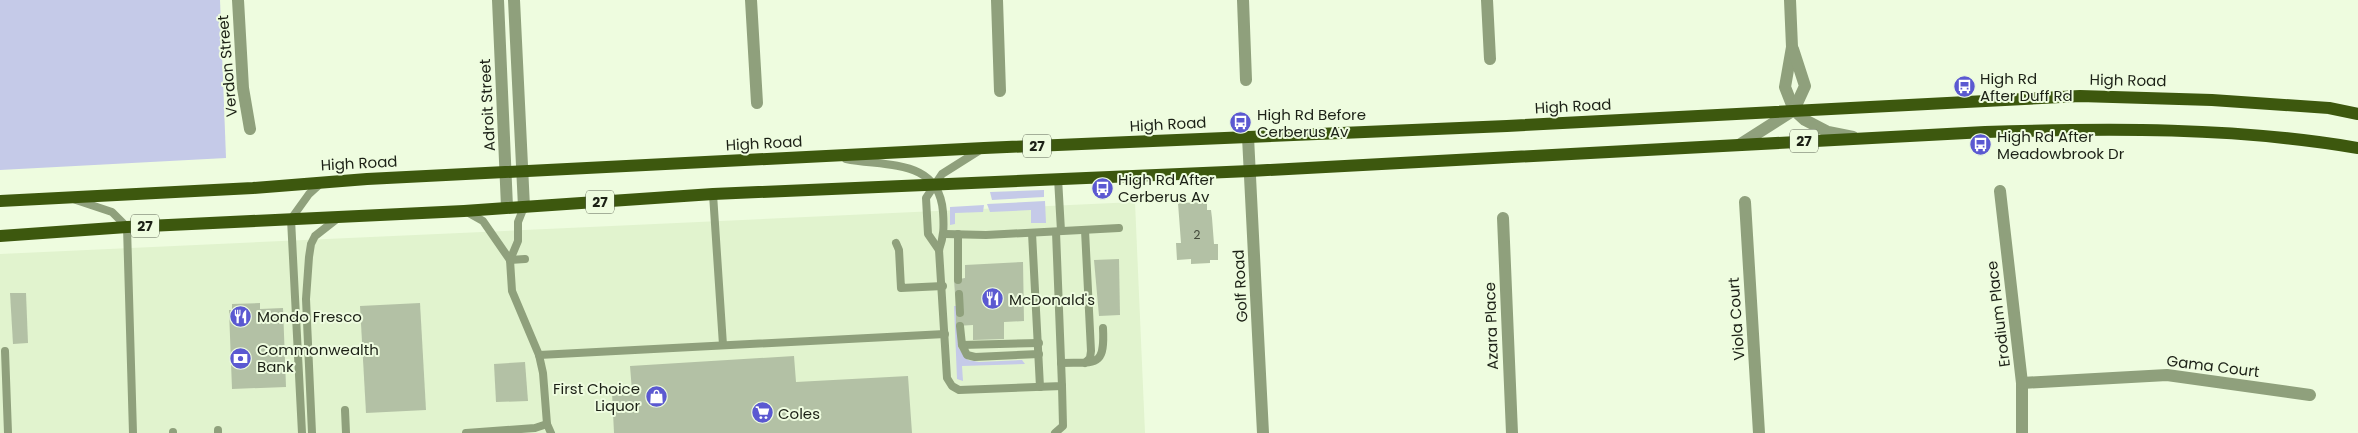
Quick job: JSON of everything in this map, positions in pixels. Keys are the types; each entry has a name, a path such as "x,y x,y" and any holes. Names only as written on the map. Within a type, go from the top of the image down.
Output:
{"main road":[{"name":"High Road","path":"0,201 253,188 322,181 984,148 1499,126 2080,96 2221,100 2329,108 2358,114"},
{"name":"27","path":"0,236 127,227 524,207 713,194 1250,171 1860,138 2081,129 2214,132 2317,141 2358,148"}],"street":[{"name":"Verdon Street","path":"238,0 243,88 250,129"},
{"name":"Adroit Street","path":"498,0 507,208"},
{"path":"514,0 524,207"},
{"path":"751,0 757,103"},
{"path":"997,0 1000,91"},
{"path":"1243,0 1246,80"},
{"path":"1487,0 1490,59"},
{"path":"1790,0 1792,47 1785,87 1794,110 1805,120 1828,132 1860,138"},
{"path":"1739,145 1794,110 1805,86 1792,47"},
{"name":"Golf Road","path":"1248,137 1263,433"},
{"name":"Erodium Place","path":"2000,191 2022,384 2022,433"},
{"name":"Viola Court","path":"1745,202 1759,433"},
{"name":"Azara Place","path":"1503,218 1512,433"},
{"name":"Gama Court","path":"2022,384 2167,376 2310,395"}],"lane":[{"path":"939,250 928,234 926,198 942,174 984,148"},
{"path":"826,156 866,163 906,166 924,175 934,184 942,198 945,234 939,250 943,286 947,378 952,386 959,390 1062,386"},
{"path":"1055,433 1063,426 1058,178"},
{"path":"302,433 291,219 309,194 322,181"},
{"path":"713,194 723,345"},
{"name":"High Road","path":"70,197 112,212 127,227"},
{"path":"524,207 518,222 518,241 510,260 512,291 523,308 539,355 543,373 547,424 551,433"},
{"path":"464,210 483,221 510,260"},
{"path":"312,433 306,299 309,257 311,244 315,236 339,216"},
{"path":"127,227 133,433"},
{"path":"945,234 1032,233 1119,228"},
{"path":"1085,230 1091,351 1090,358 1085,363"},
{"path":"1032,233 1040,387"},
{"path":"942,276 958,277 958,234"},
{"path":"896,243 899,250 901,288 943,286"},
{"path":"510,260 525,259"},
{"path":"959,294 960,313"},
{"path":"960,326 962,345 967,355 975,357 1039,354"},
{"path":"1061,363 1094,362 1101,357 1104,350 1103,328"},
{"path":"539,355 945,334"},
{"path":"962,345 1039,343"},
{"path":"5,351 4,416 8,433"},
{"path":"345,410 346,433"},
{"path":"466,433 535,428 547,424"}],"shaded area":[{"path":"0,0 220,0 226,158 0,170"},
{"path":"1044,190 1044,197 992,200 990,192"},
{"path":"1045,201 1046,223 1031,223 1031,210 990,212 987,204"},
{"path":"1135,202 1145,433 0,433 0,254"},
{"path":"984,205 983,212 955,213 955,224 950,225 950,207"},
{"path":"954,306 957,306 958,347 968,360 979,362 1022,360 1025,364 962,366 963,381 957,379"}],"building":[{"path":"1207,202 1207,210 1211,210 1214,244 1218,244 1218,260 1210,260 1210,263 1191,264 1191,259 1177,260 1176,243 1181,243 1178,203"},
{"path":"1119,259 1120,315 1099,316 1094,260"},
{"name":"McDonald's","path":"1023,262 1024,321 1004,322 1004,339 973,340 973,325 956,326 956,313 963,313 963,294 955,294 954,280 965,278 965,265"},
{"path":"10,293 26,293 28,343 13,344"},
{"path":"260,303 260,309 283,308 286,387 232,389 229,310 232,310 232,304"},
{"path":"420,303 426,410 366,413 360,306"},
{"name":"Coles","path":"794,356 796,382 908,376 912,433 614,433 612,392 632,391 630,366"},
{"path":"525,362 528,401 496,402 494,364"}],"place":[{"name":"High Rd After Duff Rd","path":"1964,87"},
{"name":"High Rd Before Cerberus Av","path":"1241,123"},
{"name":"High Rd After Meadowbrook Dr","path":"1981,145"},
{"name":"High Rd After Cerberus Av","path":"1102,188"},
{"name":"McDonald's","path":"993,299"},
{"name":"Mondo Fresco","path":"241,316"},
{"name":"Commonwealth Bank","path":"241,358"},
{"name":"First Choice Liquor","path":"656,397"},
{"name":"Coles","path":"762,413"}]}
